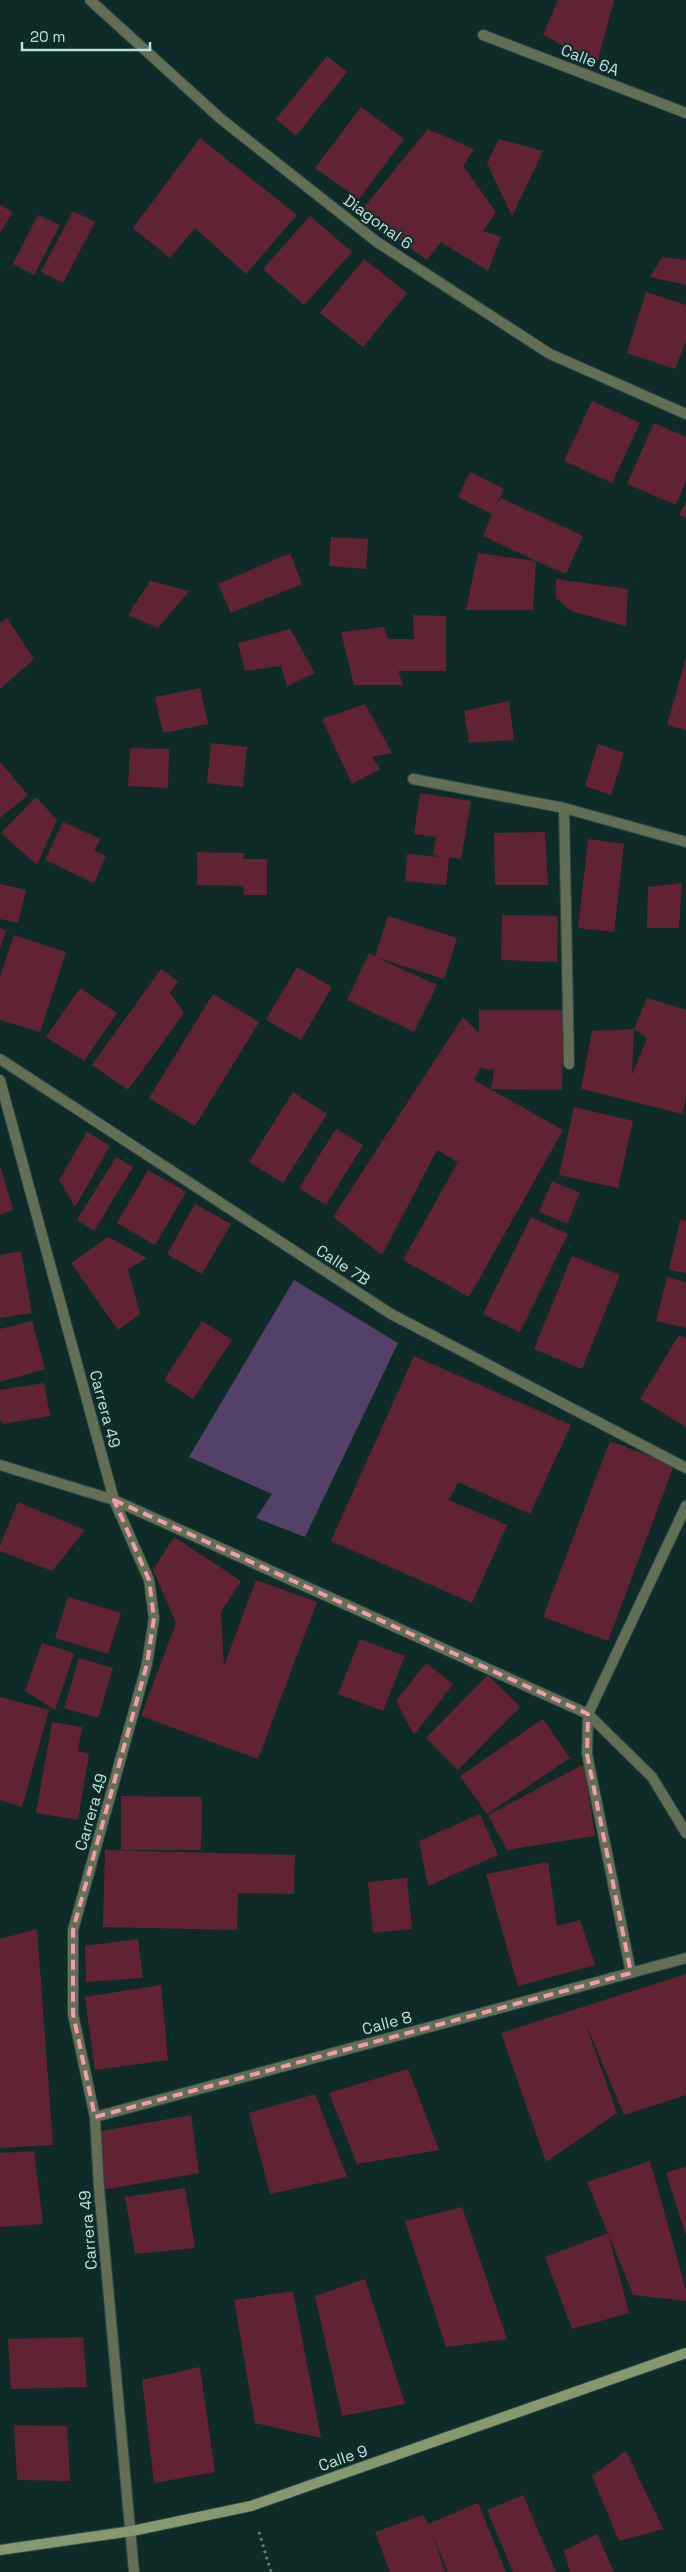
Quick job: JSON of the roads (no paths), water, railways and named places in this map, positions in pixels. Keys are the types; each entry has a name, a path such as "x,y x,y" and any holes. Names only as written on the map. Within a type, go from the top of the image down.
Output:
{"street":[{"name":"Diagonal 6","path":"90,0 220,120 377,242 550,354 686,414"},
{"name":"Calle 6A","path":"483,35 686,113"},
{"path":"413,779 564,808 686,842"},
{"path":"564,808 569,1064"},
{"name":"Calle 7B","path":"0,1059 391,1314 686,1468"},
{"name":"Carrera 49","path":"0,1080 114,1500 149,1580 154,1618 147,1664 73,1930 73,2014 95,2117 99,2188 132,2531 134,2572"},
{"path":"0,1465 114,1500 588,1714 652,1777 686,1833"},
{"path":"631,1973 587,1754 588,1714 686,1506"},
{"name":"Calle 8","path":"95,2117 686,1958"},
{"name":"Calle 9","path":"0,2550 132,2531 251,2506 686,2353"}]}
